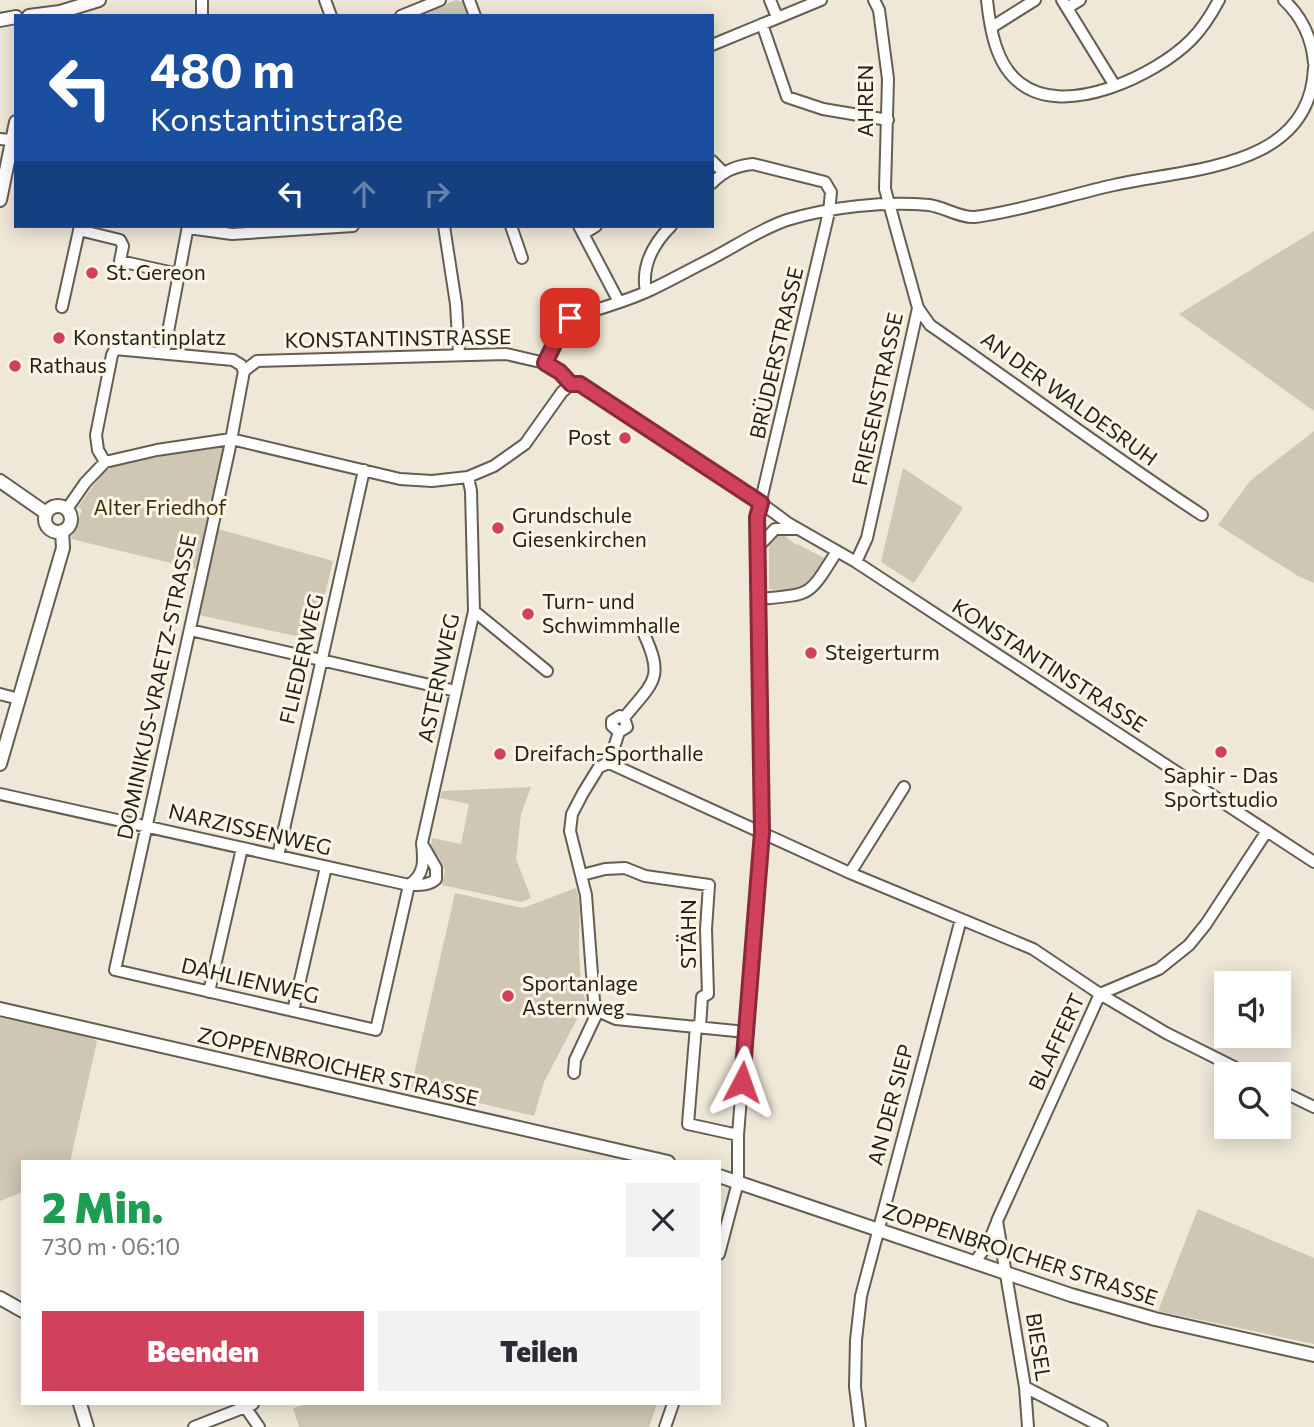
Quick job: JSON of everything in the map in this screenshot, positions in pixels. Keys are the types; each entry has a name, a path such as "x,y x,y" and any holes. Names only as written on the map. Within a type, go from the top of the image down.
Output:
{"main road":[{"path":"44,14 99,0"},
{"path":"0,200 6,140"},
{"path":"0,481 46,513"},
{"path":"54,506 67,509 71,520 69,527 55,531 48,527 45,521 46,513 54,506"},
{"path":"0,764 63,548 62,531"},
{"name":"ZOPPENBROICHER STRASSE","path":"0,1009 659,1160"},
{"name":"ZOPPENBROICHER STRASSE","path":"721,1178 974,1264 1155,1319 1314,1355"},
{"path":"0,1298 21,1310"},
{"path":"80,1405 87,1427"}],"street":[{"path":"408,14 440,0"},
{"path":"770,0 778,17"},
{"path":"714,44 821,0"},
{"name":"AHREN","path":"874,0 878,10 888,79 884,169 888,203"},
{"path":"987,0 998,54 1005,66 1019,83 1049,97 1076,96 1115,86 1148,71 1180,50 1208,20 1219,0"},
{"path":"992,27 1035,0"},
{"path":"1080,0 1065,4 1115,86"},
{"path":"545,363 567,320 646,292 787,220 888,203 931,206 972,217 1123,183 1226,164 1250,155 1283,135 1298,119 1312,95 1314,65 1305,27 1284,0"},
{"path":"762,24 787,97 823,109 888,120"},
{"path":"714,163 723,172"},
{"path":"714,181 723,172 753,164 825,183 831,192 830,212"},
{"name":"FRIESENSTRASSE","path":"856,562 867,538 918,309 888,203"},
{"name":"BRÜDERSTRASSE","path":"721,1243 738,1182 738,1135 762,832 757,517 830,212"},
{"path":"62,307 79,228 120,240 120,261 178,274"},
{"path":"164,353 188,228"},
{"path":"194,228 232,234 323,228"},
{"path":"444,228 456,304 459,355"},
{"path":"513,228 522,258"},
{"path":"646,292 643,278 651,251 669,228"},
{"path":"581,230 619,302"},
{"name":"AN DER WALDESRUH","path":"918,309 930,325 1127,466 1202,515"},
{"path":"104,462 98,450 96,435 115,349 233,360 241,365 244,371"},
{"name":"KONSTANTINSTRASSE","path":"244,371 257,361 459,355 506,354 545,363 560,372 571,384 580,384 798,529 856,562 1314,862"},
{"name":"DOMINIKUS-VRAETZ-STRASSE","path":"114,970 190,630 244,371"},
{"path":"67,509 104,462 157,450 231,439 419,481 468,477 494,466 525,444 562,392 571,384"},
{"name":"FLIEDERWEG","path":"278,856 364,470"},
{"name":"ASTERNWEG","path":"409,885 421,885 436,879 436,867 422,843 474,611 471,491 468,477"},
{"path":"758,547 775,529 798,529"},
{"path":"759,599 800,596 812,590 836,551"},
{"path":"474,611 547,671"},
{"path":"190,630 456,691"},
{"path":"609,763 619,732 627,727 624,718 649,687 656,673 655,658 644,634"},
{"path":"0,694 19,699"},
{"path":"746,1032 616,1019 598,1011 594,1001 587,906 570,831 572,814 599,767 609,763 850,873 1033,949 1100,994 1159,969 1189,946 1268,831"},
{"path":"850,873 904,787"},
{"name":"NARZISSENWEG","path":"0,794 409,885"},
{"path":"209,992 242,848"},
{"path":"293,1011 326,867"},
{"name":"STÄHN","path":"582,875 605,869 625,868 645,876 709,885 706,929 708,994 702,997 698,1026"},
{"name":"DAHLIENWEG","path":"114,970 376,1030 409,885"},
{"name":"AN DER SIEP","path":"860,1427 855,1387 861,1296 961,919"},
{"name":"BLAFFERT","path":"974,1264 988,1244 1100,994 1166,1033 1224,1062"},
{"path":"574,1073 575,1060 598,1011"},
{"path":"698,1026 688,1124 738,1135"},
{"path":"1291,1096 1314,1107"},
{"path":"997,1221 1006,1273"},
{"name":"BIESEL","path":"1006,1273 1025,1387 1028,1427"},
{"path":"1025,1387 1102,1427"},
{"path":"194,1427 245,1405"},
{"path":"248,1405 259,1427"},
{"path":"665,1427 673,1405"}],"green space":[{"path":"456,0 465,2 469,14 424,14"},
{"path":"1314,231 1314,411 1179,314"},
{"path":"1314,431 1314,583 1298,576 1218,525 1250,481"},
{"name":"Alter Friedhof","path":"223,447 200,570 71,539 82,510 78,507 104,471 120,463"},
{"path":"903,468 963,508 914,583 881,562"},
{"path":"218,529 333,561 314,640 199,615"},
{"path":"783,534 796,545 826,559 822,571 818,570 802,587 792,590 769,589 769,545 772,539"},
{"path":"531,787 521,814 516,859 531,898 521,902 442,885 445,870 431,848 432,838 461,844 469,804 440,798 442,791"},
{"name":"Sportanlage Asternweg","path":"576,888 580,907 580,971 586,1002 544,1082 534,1116 411,1087 455,893 523,908"},
{"path":"0,1018 87,1036 97,1041 70,1160 21,1160 21,1193 0,1201"},
{"path":"1198,1209 1314,1258 1314,1344 1158,1311"},
{"path":"304,1405 657,1405 649,1427 299,1427 293,1408"}],"place":[{"name":"St. Gereon","path":"92,273"},
{"name":"Konstantinplatz","path":"59,338"},
{"name":"Rathaus","path":"15,366"},
{"name":"Post","path":"625,438"},
{"name":"Grundschule Giesenkirchen","path":"498,528"},
{"name":"Turn- und Schwimmhalle","path":"528,614"},
{"name":"Steigerturm","path":"811,653"},
{"name":"Saphir - Das Sportstudio","path":"1221,752"},
{"name":"Dreifach-Sporthalle","path":"500,754"},
{"name":"Sportanlage Asternweg","path":"508,996"}],"route":[{"path":"570,318 563,326 545,363 560,372 571,384 580,384 761,503 757,517 762,832 742,1082"}]}
